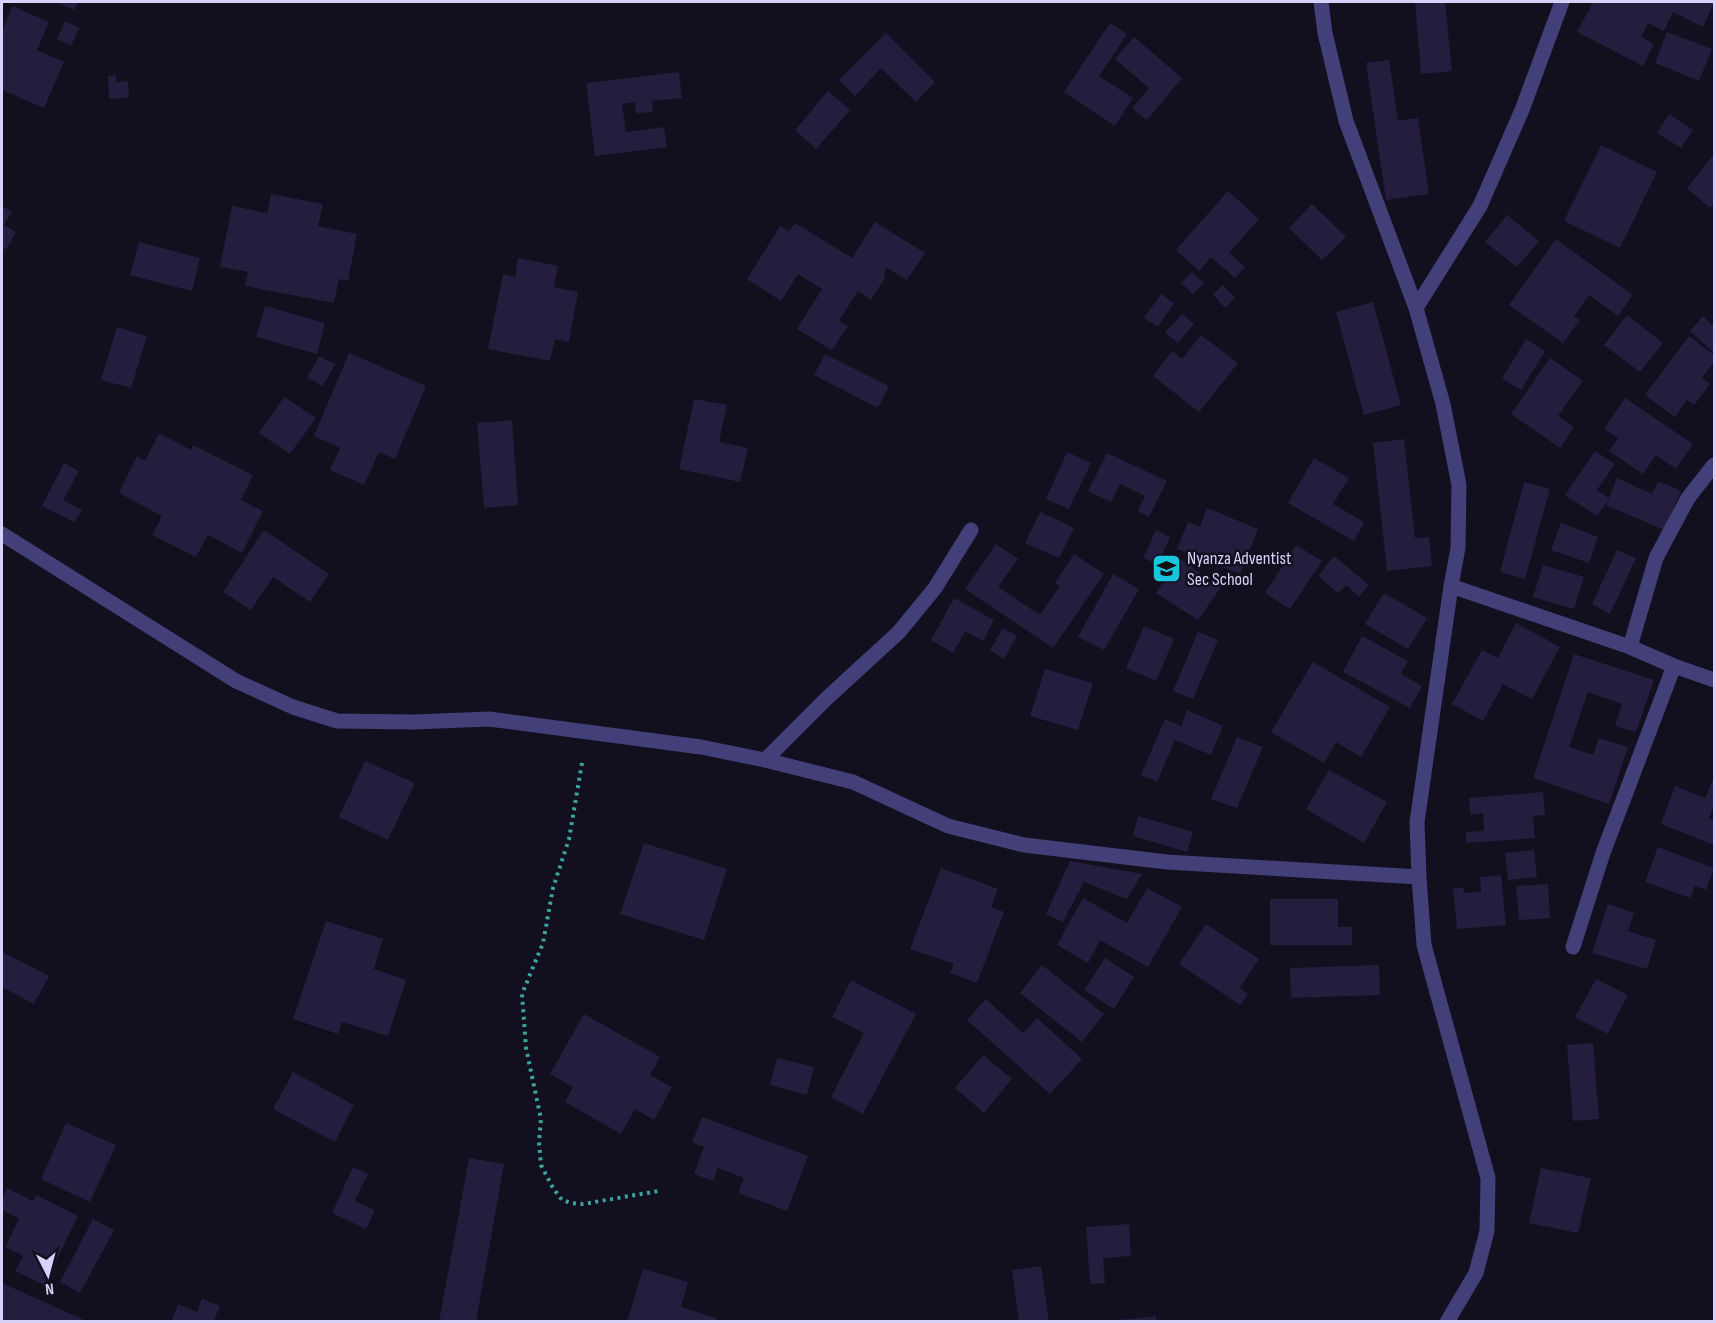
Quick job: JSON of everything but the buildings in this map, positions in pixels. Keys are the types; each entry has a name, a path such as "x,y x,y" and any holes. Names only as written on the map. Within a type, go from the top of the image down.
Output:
{"street":[{"path":"1321,2 1325,33 1346,121 1416,308 1443,404 1459,485 1458,548 1417,822 1419,877 1424,945 1488,1178 1487,1231 1476,1273 1447,1322"},
{"path":"1416,308 1480,206 1522,110 1562,2"},
{"path":"1630,646 1656,558 1688,498 1714,465"},
{"path":"765,760 826,699 899,632 934,588 971,530"},
{"path":"2,534 236,681 293,707 337,721 489,720 701,747 853,782 948,825 1024,845 1167,862 1419,877"},
{"path":"1451,586 1630,646 1674,666 1714,680"},
{"path":"1573,947 1603,854 1674,666"}],"path":[{"path":"587,732 569,839 553,888 543,943 522,994 526,1048 541,1119 539,1142 541,1165 562,1200 571,1203 659,1191"}],"place":[{"name":"Nyanza Adventist Sec School","path":"1166,568"}]}
